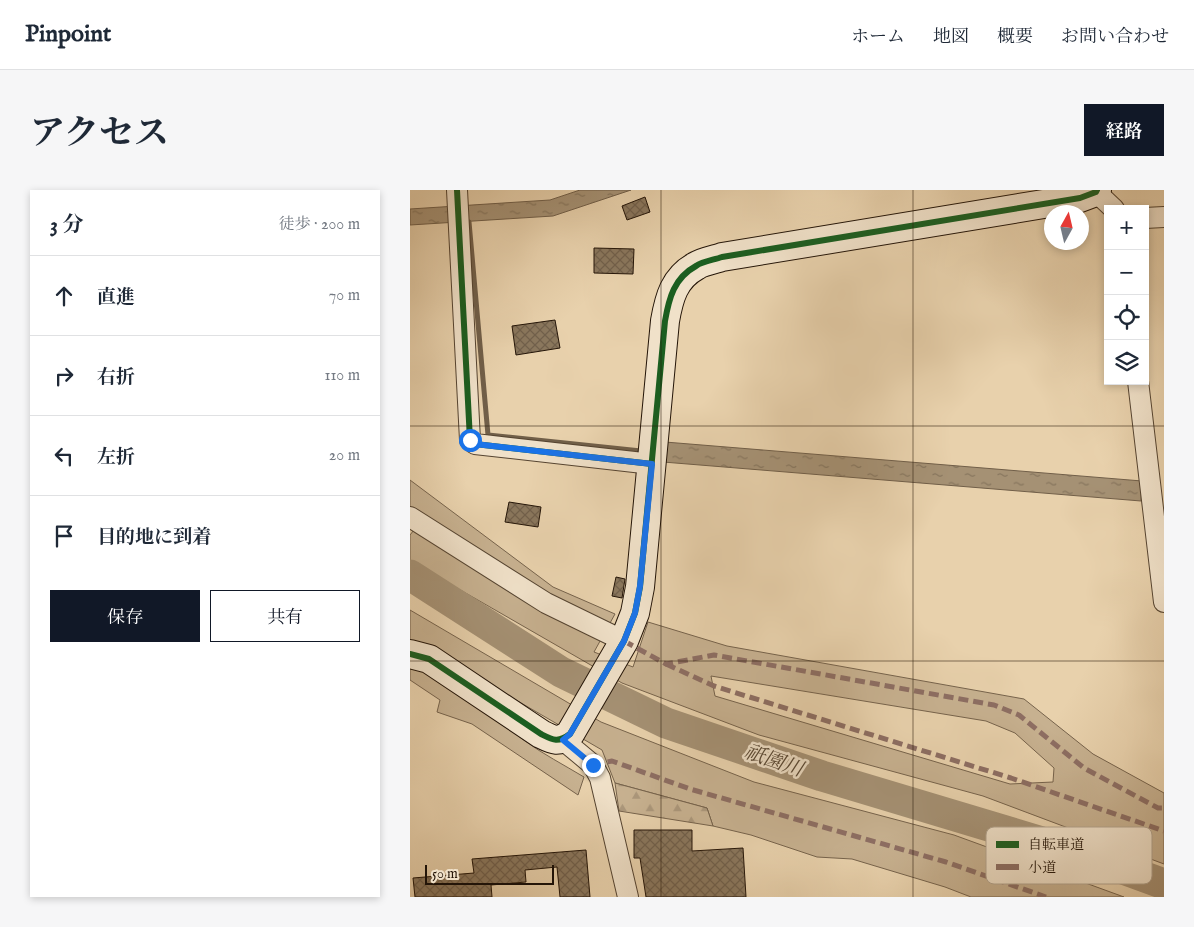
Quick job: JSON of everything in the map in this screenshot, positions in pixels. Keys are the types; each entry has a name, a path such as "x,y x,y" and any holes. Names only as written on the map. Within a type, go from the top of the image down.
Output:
{"street":[{"path":"457,194 470,440 475,444 652,464"},
{"path":"410,654 429,659 541,734 554,740 567,737 624,641 635,613 640,586 665,321 670,297 678,281 696,265 722,257 1080,198 1102,197"},
{"path":"1149,218 1164,217"},
{"path":"1138,385 1164,602"},
{"path":"410,517 546,603 624,641"},
{"path":"567,737 593,765 600,778 628,897"}],"green space":[{"path":"410,480 553,587 615,614 594,652 633,667 648,622 727,646 1024,699 1093,754 1164,793 1164,864 1152,859 1152,827 1066,827 983,796 759,735 622,683 410,561 410,535 421,521 410,509","holes":["711,676 986,721 1015,733 1054,768 1053,782 1010,784 715,696"]},
{"path":"410,610 601,722 754,782 954,835 986,847 986,884 1088,884 1124,897 971,897 945,887 852,859 817,857 751,835 713,826 707,808 615,783 602,750 423,646 410,642"},
{"path":"410,667 425,670 455,686 525,741 584,777 578,795 472,724 437,712 440,700 410,680"},
{"path":"615,783 707,808 713,826 619,811"}],"water":[{"path":"580,190 631,190 553,216 410,225 410,209 550,200"},
{"path":"665,442 1142,481 1141,501 663,462"}],"building":[{"path":"645,197 650,212 627,220 622,206"},
{"path":"594,248 634,249 633,274 594,273"},
{"path":"555,320 560,348 516,355 512,326"},
{"path":"509,502 541,507 538,527 505,522"},
{"path":"616,577 625,579 622,598 612,596"},
{"path":"634,830 692,830 692,851 743,848 746,897 646,897 640,858 634,858"},
{"path":"586,850 590,897 560,897 557,867 525,870 526,882 491,885 492,897 415,897 413,878 474,873 472,859"}],"waterway":[{"path":"469,222 488,435 641,451"},
{"name":"祇園川","path":"410,575 561,672 666,723 822,776 992,827"},
{"name":"祇園川","path":"1152,880 1164,884"}],"marked path":[{"path":"624,641 666,664 714,655 994,705 1019,715 1084,768 1158,808 1164,808"},
{"path":"666,664 714,686 1011,778 1164,831"},
{"path":"593,765 612,761 690,789 946,862 986,876"},
{"path":"1009,884 1046,897"}],"cycle path":[{"path":"457,190 470,440 475,444 652,464"},
{"path":"410,654 429,659 541,734 556,740 570,734 624,641 635,613 640,587 668,304 682,276 699,264 722,257 1080,198 1097,190"}],"route":[{"path":"470,440 475,444 652,464 640,586 635,613 624,641 570,734 563,740 593,765"}]}
